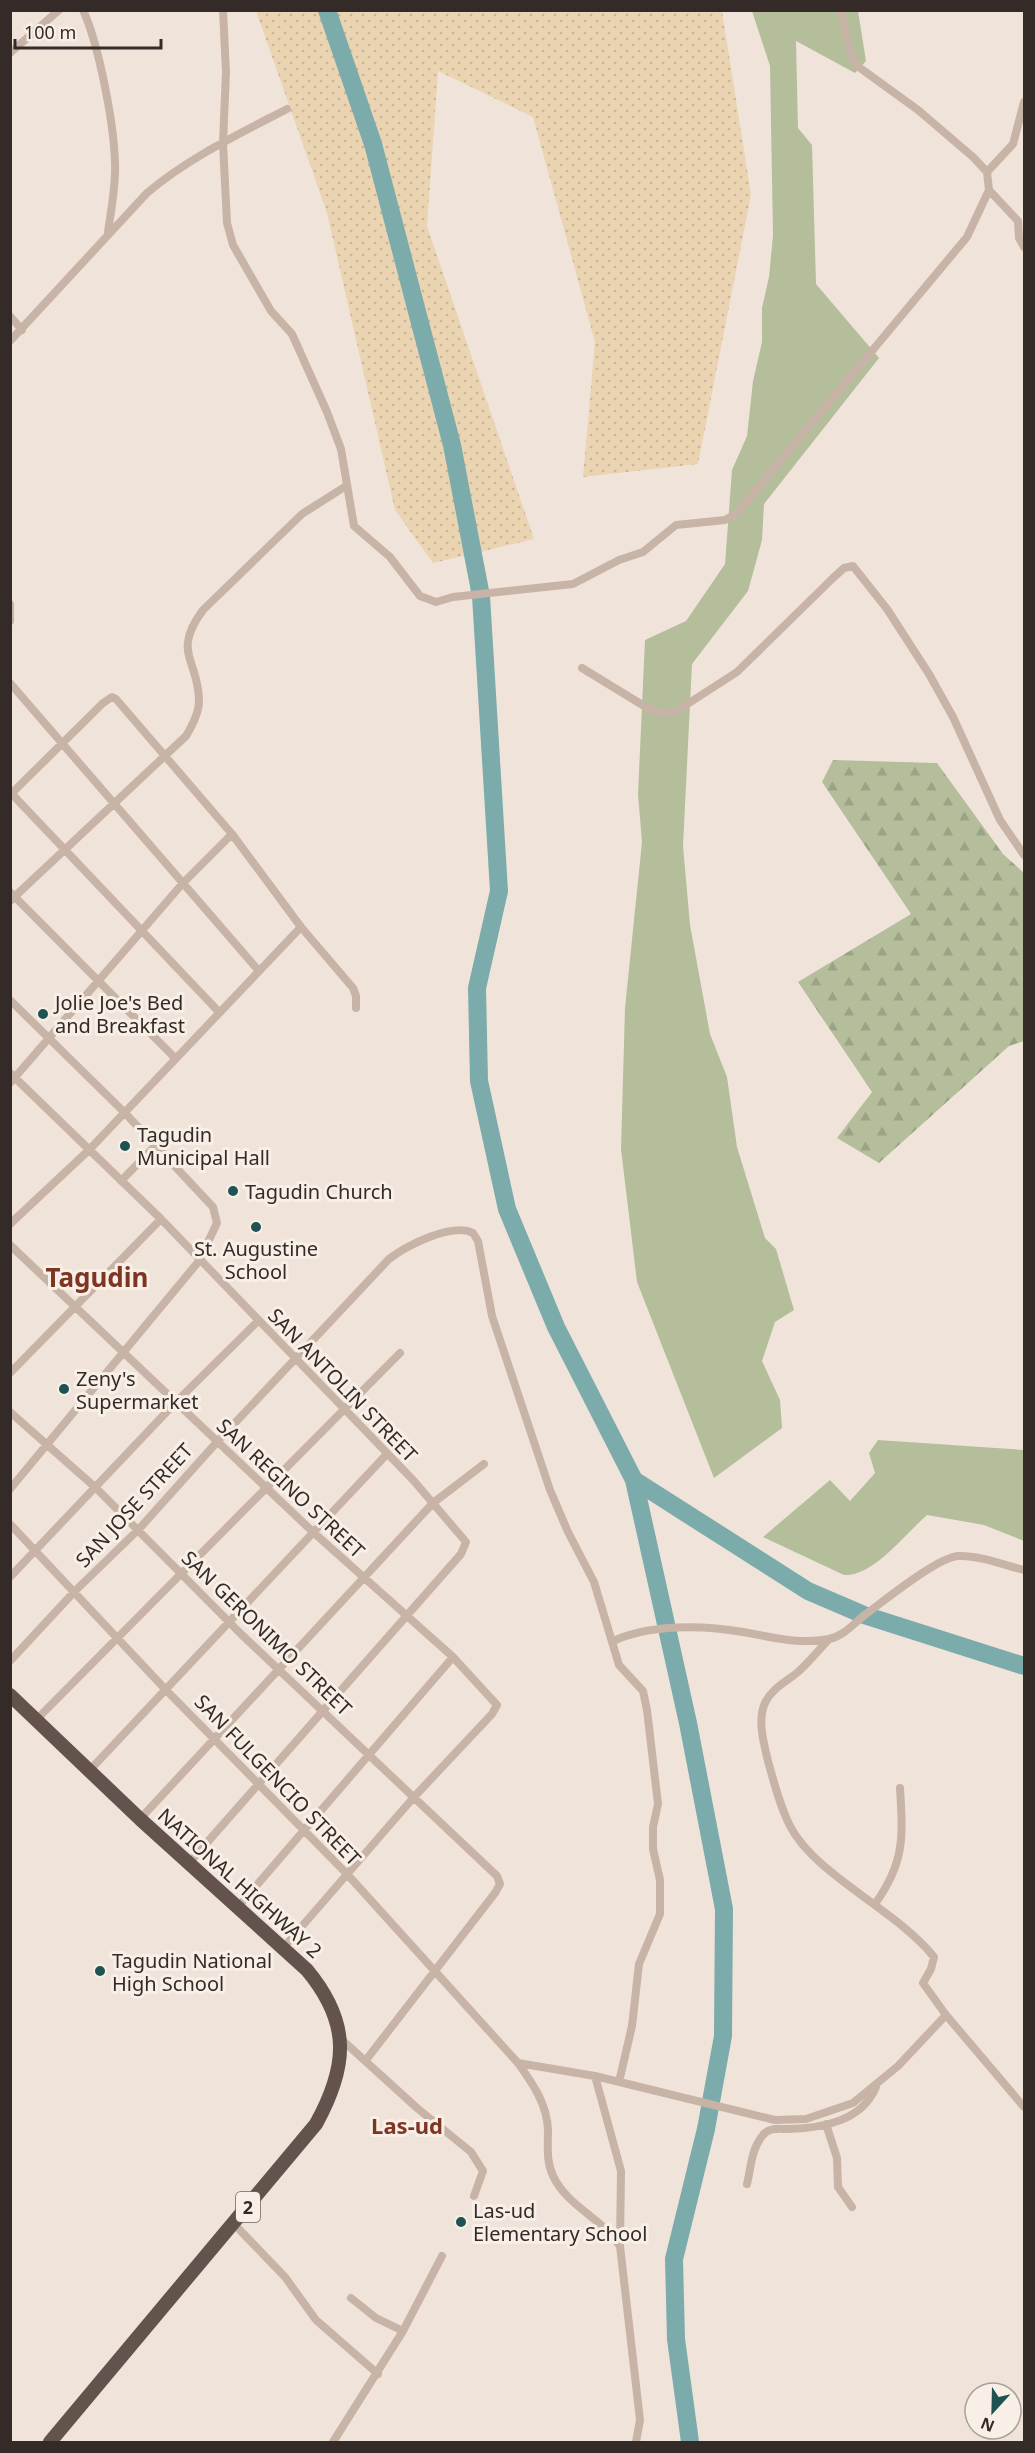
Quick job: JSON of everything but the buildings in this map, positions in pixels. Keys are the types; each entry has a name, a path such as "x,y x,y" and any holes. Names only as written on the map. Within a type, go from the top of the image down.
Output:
{"highway":[{"name":"NATIONAL HIGHWAY 2","path":"10,1695 140,1819 308,1970 328,1998 341,2039 341,2063 337,2082 316,2124 55,2441"}],"street":[{"path":"10,53 59,10"},
{"path":"83,10 92,28 104,85 115,162 108,232"},
{"path":"223,10 226,72 223,143 227,223 233,245 271,311 292,334 299,348 341,449 354,526 390,558 420,596 436,602 453,597 573,584 619,560 643,552 676,525 724,520 745,505 875,345 967,237 989,190 987,172 973,157 918,110 856,65 851,55 841,10"},
{"path":"987,172 1013,144 1024,102"},
{"path":"10,341 108,232 162,180 223,143 287,109"},
{"path":"989,190 1018,221 1019,238 1024,247"},
{"path":"10,316 22,330"},
{"path":"175,1058 12,896 115,804 186,736 198,711 198,693 187,653 188,638 193,623 203,610 302,514 346,486"},
{"path":"582,668 649,709 662,713 675,712 737,672 833,578 844,568 853,566 887,609 929,674 953,717 1000,820 1024,855"},
{"path":"10,604 10,621"},
{"path":"10,683 258,970"},
{"path":"219,1011 11,793 112,698 120,702 232,834 301,927 353,988 356,1008"},
{"path":"12,1078 183,883 232,834"},
{"path":"10,1224 89,1150 301,927"},
{"path":"10,1000 124,1113 217,1215 214,1232 199,1261 10,1489"},
{"name":"SAN ANTOLIN STREET","path":"12,1078 161,1220 387,1454 464,1538 466,1546 405,1617"},
{"path":"121,1181 155,1146"},
{"path":"10,1373 161,1220"},
{"name":"SAN JOSE STREET","path":"10,1661 75,1591 139,1529 217,1442 383,1266 404,1248 426,1238 463,1230 477,1237 492,1316 550,1490 568,1533 594,1582 613,1641"},
{"name":"SAN REGINO STREET","path":"10,1245 313,1532 453,1658 497,1705 492,1714 414,1797"},
{"path":"10,1576 96,1488 176,1401 258,1321"},
{"path":"36,1720 400,1353"},
{"name":"SAN GERONIMO STREET","path":"10,1412 139,1529 278,1670 499,1880 495,1893 433,1971"},
{"path":"89,1771 387,1454"},
{"path":"140,1819 433,1503 484,1464"},
{"name":"SAN FULGENCIO STREET","path":"10,1524 166,1690 347,1874 518,2063 543,2103 548,2128 547,2152 552,2173 559,2188 579,2209 612,2233 620,2246"},
{"path":"622,2083 632,2026 639,1964 660,1914 660,1880 653,1849 653,1827 658,1804 647,1710 643,1691 619,1665 613,1641 636,1632 695,1629 740,1631 802,1641 829,1639 841,1635 864,1615 927,1571 957,1556 1024,1570"},
{"path":"189,1863 324,1712 405,1617"},
{"path":"829,1639 797,1672 773,1692 765,1703 761,1718 764,1746 774,1785 790,1827 826,1865 875,1904 934,1957 931,1969 923,1983 1024,2107"},
{"path":"238,1907 453,1658"},
{"path":"875,1904 889,1885 899,1860 902,1826 900,1788"},
{"path":"284,1947 414,1797"},
{"path":"366,2060 433,1971"},
{"path":"518,2063 595,2076 762,2117 792,2121 833,2112 854,2103 876,2085 946,2014"},
{"path":"341,2039 417,2108 471,2152 483,2170 474,2196"},
{"path":"595,2076 621,2171 620,2246 640,2420 636,2442"},
{"path":"747,2184 753,2153 764,2134 778,2128 826,2124 843,2120 870,2101 876,2085"},
{"path":"826,2124 837,2158 838,2187 852,2207"},
{"path":"234,2224 278,2269 316,2320 378,2374"},
{"path":"333,2442 378,2374 442,2256"},
{"path":"351,2298 376,2318 403,2331"}],"green space":[{"path":"752,11 858,11 866,61 855,73 796,41 798,128 812,145 816,284 879,358 764,504 762,540 748,591 692,664 683,846 690,925 710,1034 727,1077 737,1147 765,1238 776,1249 794,1310 775,1322 762,1361 780,1400 782,1428 714,1478 637,1282 621,1149 625,1008 642,842 638,794 645,640 686,621 725,564 732,470 747,436 753,381 762,342 762,308 769,277 773,235 770,66"},
{"path":"833,760 937,763 1003,854 1024,873 1024,1041 1009,1046 879,1163 837,1138 872,1092 798,982 911,914 822,782"},
{"path":"878,1440 1024,1450 1024,1541 984,1525 927,1515 877,1562 855,1574 844,1575 763,1537 830,1480 850,1501 875,1473 869,1453"}],"sand":[{"path":"256,11 722,11 751,195 698,464 583,477 595,342 533,117 438,71 427,226 534,539 433,563 395,510 327,213"}],"waterway":[{"path":"327,10 373,144 452,445 481,596 499,891 477,988 479,1081 507,1209 556,1327 634,1480 688,1723 724,1909 723,2036 706,2129 674,2259 676,2339 690,2442"},
{"path":"634,1480 808,1591 864,1615 1024,1666"}],"place":[{"name":"Jolie Joe's Bed and Breakfast","path":"43,1014"},
{"name":"Tagudin Municipal Hall","path":"125,1146"},
{"name":"Tagudin Church","path":"233,1191"},
{"name":"St. Augustine School","path":"256,1227"},
{"name":"Zeny's Supermarket","path":"64,1389"},
{"name":"Tagudin National High School","path":"100,1971"},
{"name":"Las-ud Elementary School","path":"461,2222"}],"district":[{"name":"Tagudin","path":"97,1277"},
{"name":"Las-ud","path":"407,2125"}]}
